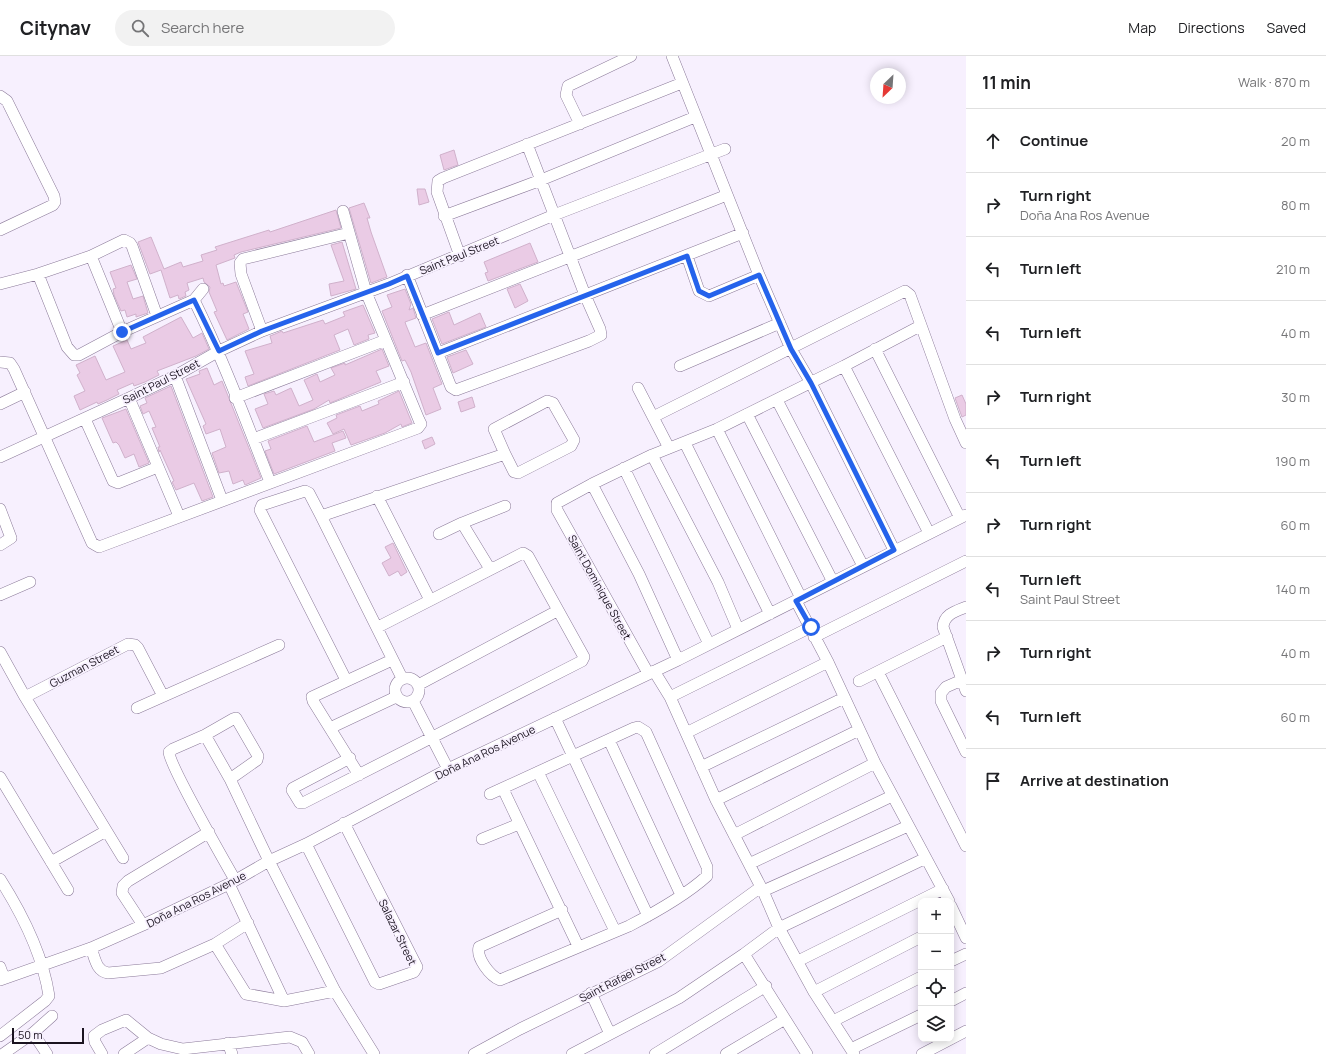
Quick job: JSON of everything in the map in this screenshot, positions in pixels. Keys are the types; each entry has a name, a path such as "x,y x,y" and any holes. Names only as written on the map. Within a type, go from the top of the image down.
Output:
{"street":[{"path":"580,124 566,95 568,86 631,56"},
{"path":"672,56 759,275 791,349 811,383 894,550"},
{"path":"460,256 444,216 437,192 438,181 682,83"},
{"path":"0,96 7,101 54,196 55,202 53,205 0,230"},
{"path":"444,216 541,180 695,117"},
{"path":"407,276 451,387 456,390 599,337 602,333 585,295 527,144"},
{"name":"Saint Paul Street","path":"0,457 85,419 175,376 219,351 262,331 389,284 460,256 554,215 725,149"},
{"path":"422,315 727,195"},
{"path":"0,362 10,363 25,392 95,545 102,546 418,428 420,424 419,420 366,292 343,211"},
{"path":"262,331 241,274 240,263 243,260 349,233"},
{"path":"438,353 743,233"},
{"path":"0,284 38,274 91,256 120,240 130,243 157,316"},
{"path":"91,256 122,332"},
{"path":"687,256 699,291 709,296 759,275"},
{"path":"38,274 67,347 71,354 79,355 122,332 194,300 203,289"},
{"path":"653,417 905,291 910,295 920,326 966,443"},
{"path":"194,300 219,351 235,398 270,482"},
{"path":"680,366 780,323"},
{"path":"678,660 638,574 592,484 652,455 717,429 811,383 920,326"},
{"path":"235,398 386,340"},
{"path":"875,349 963,517"},
{"path":"844,366 929,533"},
{"path":"175,376 222,500"},
{"path":"253,440 404,382"},
{"path":"638,388 669,448"},
{"path":"0,404 25,392"},
{"path":"129,398 179,516"},
{"path":"777,400 863,566"},
{"path":"547,402 553,403 574,440 571,446 518,473 514,472 505,454 494,429 547,402"},
{"path":"747,414 832,582"},
{"path":"85,419 112,481 118,483 158,467"},
{"path":"717,429 799,599 812,632 828,662 875,763 948,898"},
{"path":"684,443 770,614"},
{"path":"321,516 505,454"},
{"path":"652,455 718,582 738,630"},
{"path":"624,468 709,644"},
{"name":"Saint Dominique Street","path":"592,484 559,501 556,505 557,510 652,672 670,697 716,800 763,891 779,928 814,992 853,1052"},
{"path":"346,680 260,509 264,504 305,492 309,494 378,627 392,660 402,678"},
{"path":"377,496 430,600"},
{"path":"439,534 505,506"},
{"path":"0,509 11,538 9,541 0,545"},
{"name":"Doña Ana Ros Avenue","path":"2,979 91,948 143,925 232,882 269,861 306,844 448,769 678,660 894,550 963,517"},
{"path":"462,523 490,570"},
{"path":"350,758 293,788 292,790 300,803 303,803 359,775 583,660 583,653 557,611 528,556 520,554 378,627"},
{"path":"670,697 966,560"},
{"path":"0,595 30,582"},
{"path":"966,607 948,615 945,619 943,627 966,691"},
{"path":"418,685 557,611"},
{"path":"859,681 947,637"},
{"name":"Guzman Street","path":"25,697 131,643 138,648 162,696"},
{"path":"137,708 279,645"},
{"path":"0,652 25,697 123,858"},
{"path":"359,775 350,758 312,701 312,697 392,660"},
{"path":"686,733 828,662"},
{"path":"878,672 966,846"},
{"path":"402,678 414,680 418,685 417,697 413,701 407,703 396,697 395,686 402,678"},
{"path":"962,680 946,688 941,693 941,701 966,752"},
{"path":"330,728 396,697"},
{"path":"701,767 844,698"},
{"path":"413,701 448,769"},
{"path":"230,779 257,760 258,756 239,720 234,718 205,735 173,749 169,754 209,832 232,882 248,923 284,1001"},
{"path":"555,718 574,755 648,916"},
{"path":"490,794 638,727 646,732 707,867 707,876 648,916 500,980 491,975 479,956 479,947 562,910"},
{"path":"716,800 859,730"},
{"path":"205,735 230,779 269,861 335,991 374,1054"},
{"path":"609,740 681,895"},
{"path":"734,835 875,763"},
{"path":"538,772 614,931"},
{"path":"0,777 68,890"},
{"path":"503,789 578,946"},
{"path":"749,864 892,796"},
{"name":"Salazar Street","path":"306,844 376,982 379,984 414,972 417,967 344,823"},
{"path":"482,839 519,824"},
{"name":"Saint Rafael Street","path":"474,1054 520,1029 659,961 758,890 763,891 908,826"},
{"path":"51,862 106,831"},
{"path":"143,925 122,893 123,886 128,881 209,832"},
{"path":"572,1054 679,998 744,954 779,928 926,858"},
{"path":"0,879 25,924 40,965 49,996 45,1001 0,1036"},
{"path":"798,961 943,889"},
{"path":"954,920 966,938"},
{"path":"91,948 98,967 102,972 108,973 161,968 216,944 248,923"},
{"path":"814,992 918,939"},
{"path":"216,944 246,994 284,1001 335,991"},
{"path":"744,954 766,986 803,1053"},
{"path":"954,960 966,954"},
{"path":"0,967 2,979"},
{"path":"833,1021 918,978"},
{"path":"655,1054 766,986"},
{"path":"954,999 966,993"},
{"path":"591,994 610,1034"},
{"path":"3,1054 33,1033 52,1016"},
{"path":"853,1052 918,1017"},
{"path":"726,1054 785,1019"},
{"path":"102,1054 93,1038 102,1030 126,1020 148,1038 179,1051 230,1049 286,1037 295,1038 302,1042 309,1054"},
{"path":"922,1054 966,1031"},
{"path":"33,1033 47,1054"},
{"path":"124,1054 148,1038"}],"building":[{"path":"454,150 458,165 444,170 440,155"},
{"path":"417,189 425,189 429,202 419,205"},
{"path":"364,203 370,218 367,218 371,232 387,277 371,283 349,208"},
{"path":"336,210 341,228 241,252 234,255 235,258 216,265 221,284 223,283 224,286 236,282 248,312 243,314 249,329 227,340 214,312 217,311 209,292 210,287 204,282 203,278 187,283 189,290 185,292 186,296 179,299 178,295 170,298 161,270 150,274 138,242 151,237 164,269 181,262 183,267 203,261 201,255 217,250 215,247 269,230 270,232"},
{"path":"342,242 356,289 331,296 329,284 344,281 331,245"},
{"path":"530,243 538,262 488,281 485,273 488,272 484,262"},
{"path":"131,265 137,279 127,282 133,299 143,296 148,313 136,317 136,314 127,317 125,310 121,311 114,295 113,289 116,288 110,272"},
{"path":"520,284 528,301 515,308 507,289"},
{"path":"405,289 411,304 409,310 413,308 416,318 405,322 406,325 415,347 426,343 442,384 433,388 441,409 426,415 411,372 405,360 402,361 382,311 392,307 387,295"},
{"path":"363,305 375,333 368,335 369,339 354,345 348,329 334,335 340,350 248,386 245,377 254,374 245,351 272,343 270,336 282,331 283,333 323,320 325,324 345,316 343,312"},
{"path":"449,312 454,325 480,313 486,327 442,344 432,319"},
{"path":"181,317 193,338 202,333 209,349 196,356 157,371 159,375 145,382 134,386 133,383 117,390 119,394 107,400 98,404 97,402 80,410 74,396 85,391 77,375 80,373 76,365 95,356 106,380 125,372 113,346 127,340 131,349 146,343 143,337"},
{"path":"382,349 389,366 376,371 381,382 330,403 329,400 314,409 263,428 255,409 268,404 264,394 274,391 276,395 291,388 299,406 313,400 304,380 317,374 320,382 335,375 331,368 345,363 345,365"},
{"path":"466,350 473,364 453,373 447,357"},
{"path":"207,368 214,385 222,381 261,478 245,485 243,480 233,484 229,471 219,473 212,453 226,447 220,429 206,434 203,426 206,424 186,379 200,374 199,371"},
{"path":"171,386 213,497 202,501 194,483 176,490 172,482 174,481 160,450 159,452 158,447 160,447 152,428 156,427 149,411 143,414 140,406 147,403 145,398"},
{"path":"399,391 412,423 402,427 401,424 385,433 351,445 344,429 333,434 327,423 337,418 336,415 360,406 362,411 379,404 378,401"},
{"path":"962,395 966,404 966,415 962,417 955,398"},
{"path":"472,397 475,407 461,412 458,402"},
{"path":"126,409 149,463 139,467 134,454 125,458 119,445 116,442 113,443 102,418"},
{"path":"307,426 314,442 343,431 346,438 332,443 335,451 274,474 265,451 271,449 268,441"},
{"path":"432,437 435,444 425,449 422,441"},
{"path":"393,543 407,572 401,576 398,571 389,576 382,563 391,558 385,547"}],"route":[{"path":"122,332 194,300 219,351 262,331 407,276 438,353 687,256 699,291 709,296 759,275 791,349 811,383 894,550 796,601 811,627"}]}
